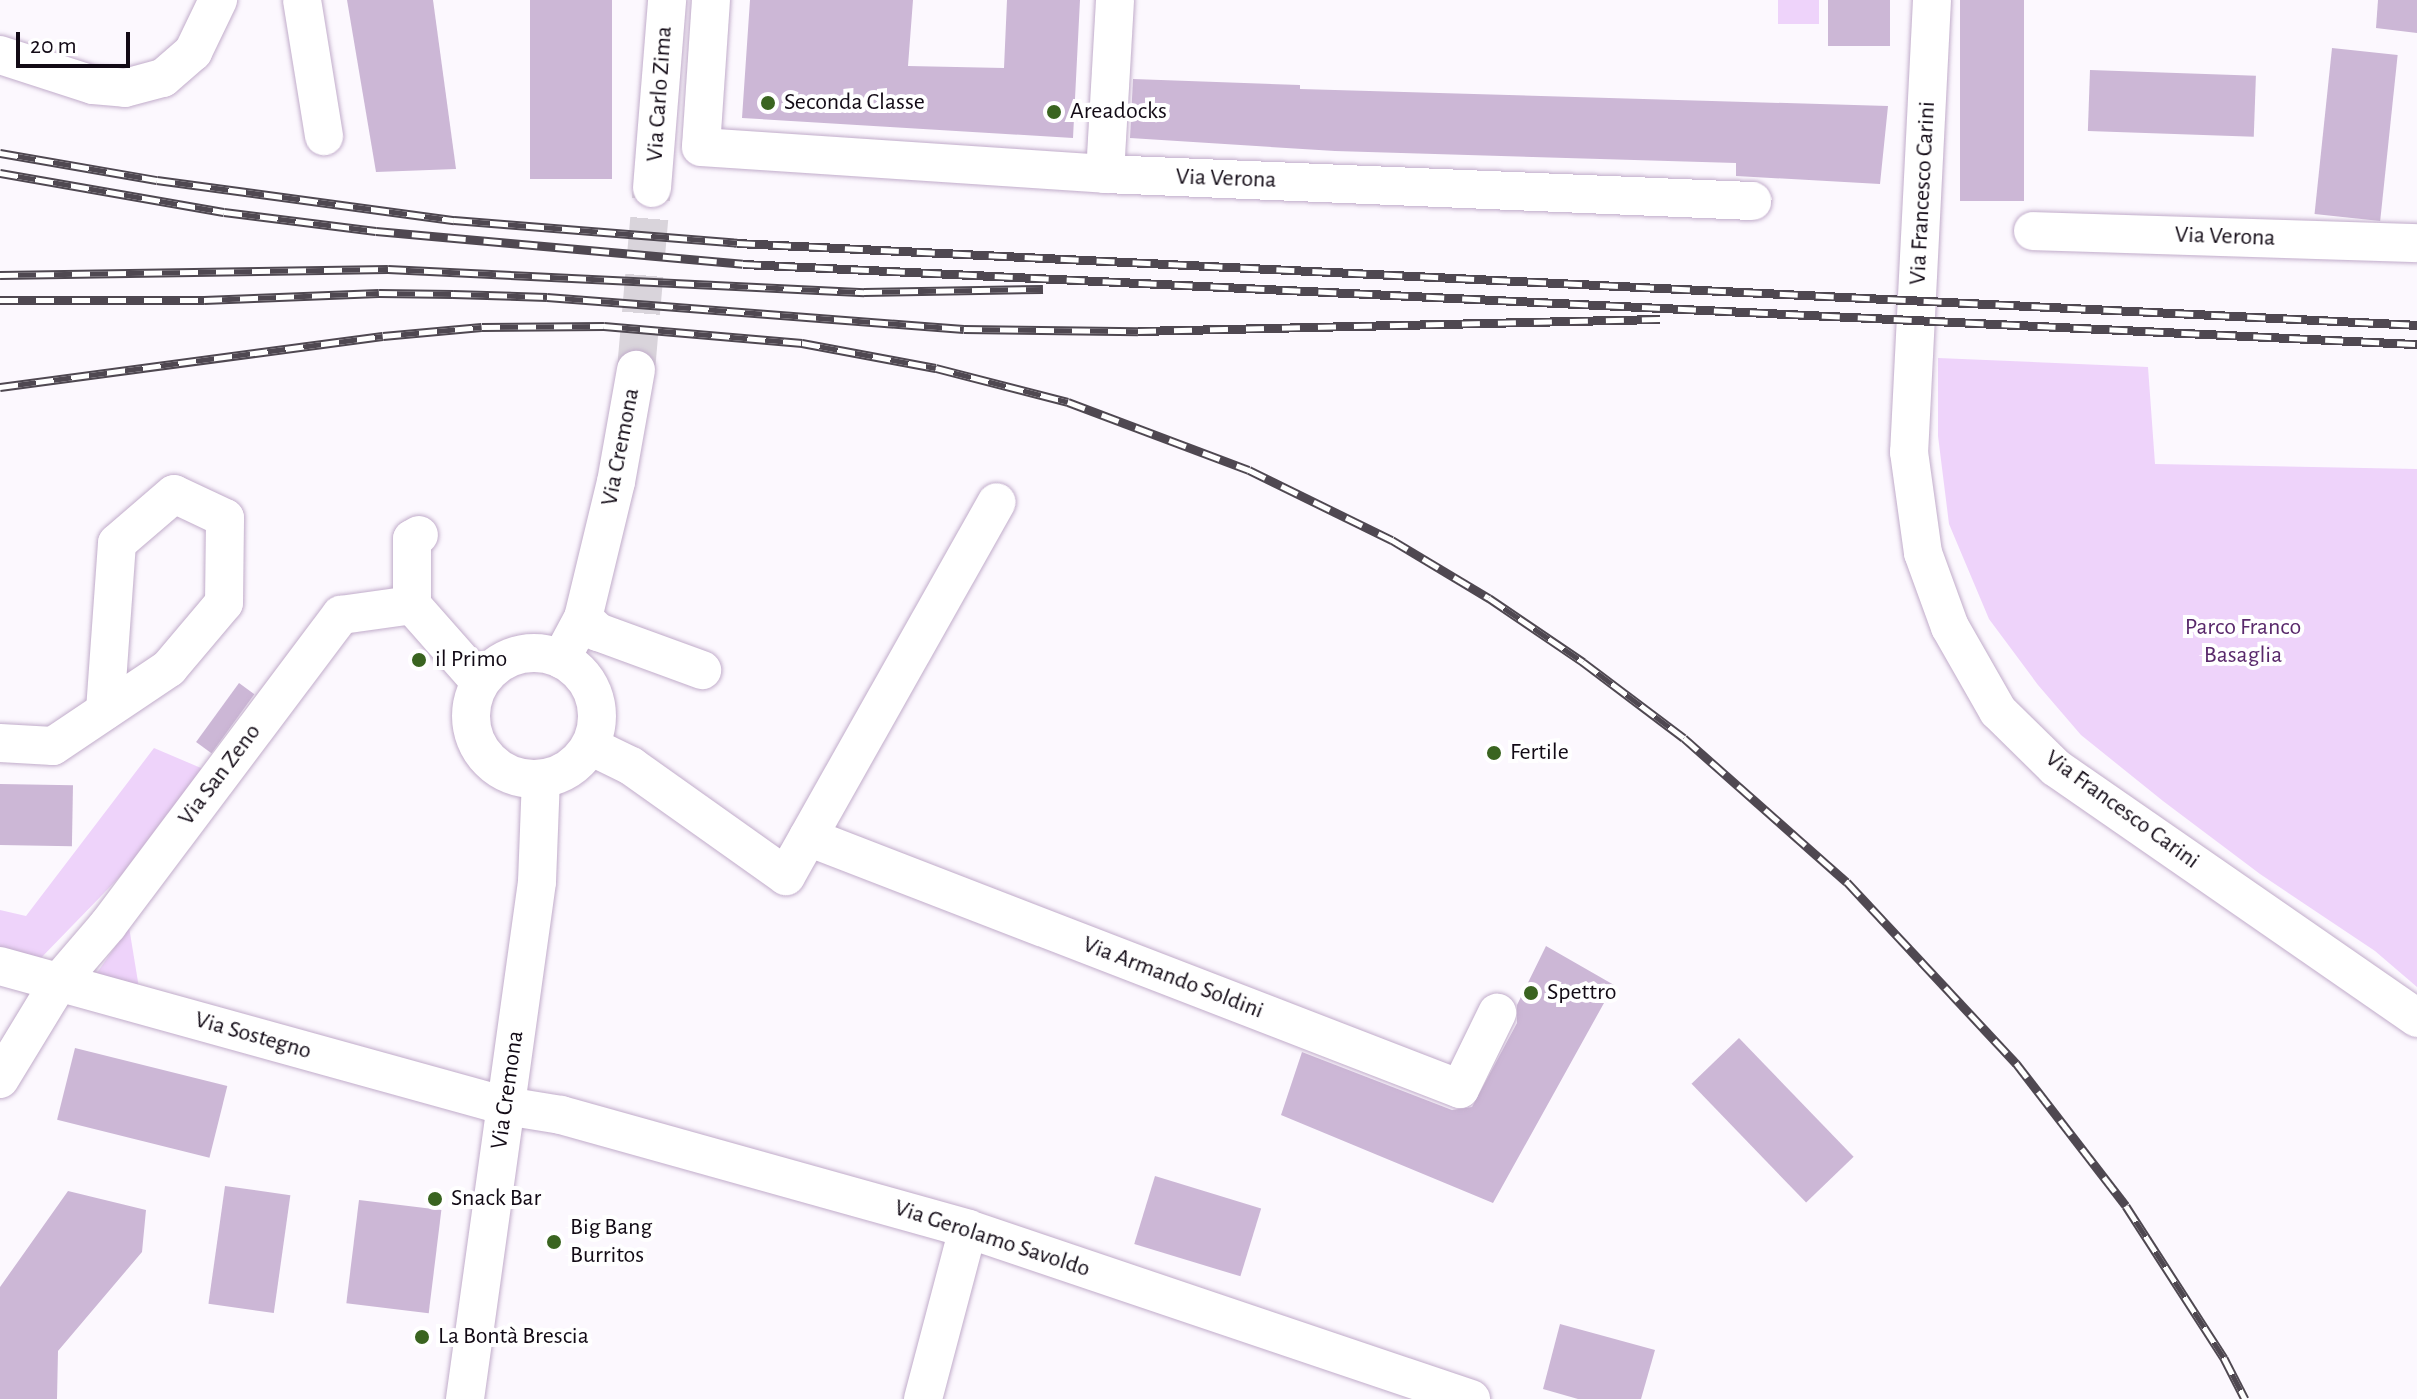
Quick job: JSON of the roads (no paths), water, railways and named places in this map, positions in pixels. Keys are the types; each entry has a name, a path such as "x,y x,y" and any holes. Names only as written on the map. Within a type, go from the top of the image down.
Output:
{"street":[{"path":"0,55 93,85 125,88 163,78 193,52 218,0"},
{"path":"302,0 324,136"},
{"name":"Via Carlo Zima","path":"652,188 667,0"},
{"name":"Via Carlo Zima","path":"701,147 711,0"},
{"path":"1105,174 1115,0"},
{"name":"Via Francesco Carini","path":"1932,0 1909,452 1923,553 1950,627 1998,711 2056,768 2417,1018"},
{"name":"Via Verona","path":"701,147 1105,174 1752,201"},
{"name":"Via Verona","path":"2033,231 2417,243"},
{"name":"Via Cremona","path":"561,659 583,618 616,482 636,370"},
{"path":"0,743 53,746 169,668 224,603 225,518 174,494 117,543 105,711"},
{"path":"590,746 631,766 786,876 997,502"},
{"path":"419,535 412,539 412,605 480,682"},
{"name":"Via San Zeno","path":"0,1079 59,982 108,925 341,615 412,605"},
{"path":"583,618 598,632 702,670"},
{"path":"539,653 561,659 579,670 591,687 597,706 597,727 590,746 570,769 541,780 520,779 501,771 486,758 475,741 471,711 480,682 495,665 516,655 539,653"},
{"name":"Via Cremona","path":"465,1399 537,882 541,780"},
{"name":"Via Armando Soldini","path":"808,837 1460,1089 1497,1013"},
{"name":"Via Sostegno","path":"0,966 506,1106"},
{"name":"Via Gerolamo Savoldo","path":"506,1106 561,1115 968,1229 1471,1399"},
{"path":"923,1399 968,1229"}],"tunnel":[{"path":"636,370 652,188"}],"railway":[{"path":"0,153 157,180 454,220 737,243 2417,325"},
{"path":"0,173 224,212 376,231 743,264 2417,344"},
{"path":"0,275 388,269 864,292 1043,289"},
{"path":"0,300 204,300 379,293 453,294 547,297 964,329 1138,331 1660,319"},
{"path":"0,387 383,336 482,327 604,326 802,343 936,368 1068,402 1249,470 1392,540 1489,598 1583,662 1684,738 1847,882 2016,1063 2126,1206 2224,1358 2245,1399"}],"place":[{"name":"Seconda Classe","path":"768,103"},
{"name":"Areadocks","path":"1054,112"},
{"name":"il Primo","path":"419,660"},
{"name":"Fertile","path":"1494,753"},
{"name":"Spettro","path":"1531,993"},
{"name":"Snack Bar","path":"435,1199"},
{"name":"Big Bang Burritos","path":"554,1242"},
{"name":"La Bontà Brescia","path":"422,1337"}],"park label":[{"name":"Parco Franco Basaglia","path":"2243,642"}]}
